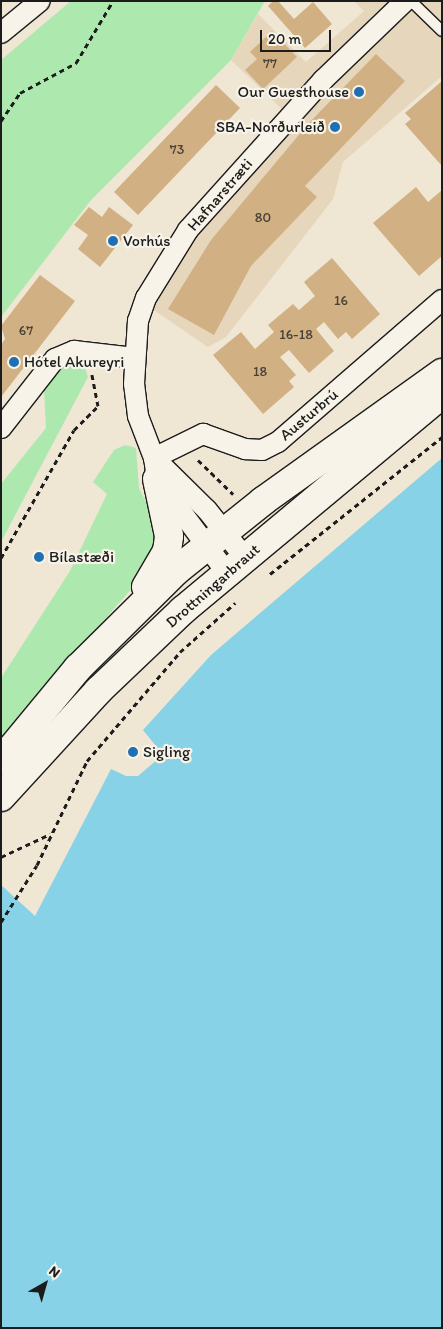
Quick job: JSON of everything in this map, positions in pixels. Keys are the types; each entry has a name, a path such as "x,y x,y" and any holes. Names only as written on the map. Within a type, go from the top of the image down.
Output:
{"highway":[{"name":"Drottningarbraut","path":"1,761 124,620 215,539 442,373"},
{"name":"Drottningarbraut","path":"1,797 98,691 236,565 442,394"},
{"path":"124,620 167,551 168,522 155,468"}],"street":[{"path":"1,33 40,1"},
{"name":"Hafnarstræti","path":"135,358 146,298 188,230 323,80 405,1"},
{"name":"Austurbrú","path":"155,468 183,441 203,434 262,450 278,442 442,300"},
{"path":"1,428 55,359 74,351 96,351 135,358 138,416 155,468 236,565"}],"lane":[{"path":"411,1 442,31"}],"path":[{"path":"1,122 20,93 76,63 113,1"},
{"path":"1,558 74,430 98,406 91,383 96,351"},
{"path":"262,581 442,436"},
{"path":"183,441 238,500"},
{"path":"1,922 37,865 50,834 87,760 118,721 180,652 241,598"},
{"path":"1,857 50,834"}],"shaded area":[{"path":"354,1 442,1 442,76 343,162 333,199 226,337 208,347 139,300 297,124 231,60 258,14 306,62 364,11"}],"green space":[{"path":"71,1 265,1 231,60 91,200 1,317 1,60"},
{"path":"73,361 83,363 88,377 1,542 1,484 46,428 44,389 61,367"},
{"path":"125,445 136,448 139,488 155,520 160,543 155,562 1,738 1,678 70,571 107,494 93,482 114,450"}],"water":[{"path":"442,458 442,1328 1,1328 1,885 35,916 111,769 126,776 138,776 158,759 160,751 143,730 211,655"}],"building":[{"path":"273,1 278,1 294,19 313,2 332,24 305,48 268,6"},
{"path":"272,31 297,57 263,89 245,70 257,59 250,52"},
{"path":"376,54 405,81 305,186 317,197 251,266 214,335 168,309 211,240 308,124"},
{"path":"442,81 442,166 405,124 411,119 405,113"},
{"path":"216,85 240,108 138,215 114,192"},
{"path":"416,187 428,202 442,190 442,256 419,276 373,223"},
{"path":"89,207 102,217 109,207 133,225 100,267 78,249 88,235 74,225"},
{"path":"332,258 380,314 352,339 346,332 338,339 324,322 316,329 334,351 309,373 289,350 280,357 296,375 289,381 294,387 263,414 213,355 241,332 255,349 274,332 268,325 293,304 299,310 315,296 304,282"},
{"path":"40,275 75,301 1,397 1,345 5,339 1,326"}],"place":[{"name":"Our Guesthouse","path":"359,92"},
{"name":"SBA-Norðurleið","path":"335,127"},
{"name":"Vorhús","path":"113,241"},
{"name":"Hótel Akureyri","path":"14,362"},
{"name":"Bílastæði","path":"39,557"},
{"name":"Sigling","path":"133,752"}]}
